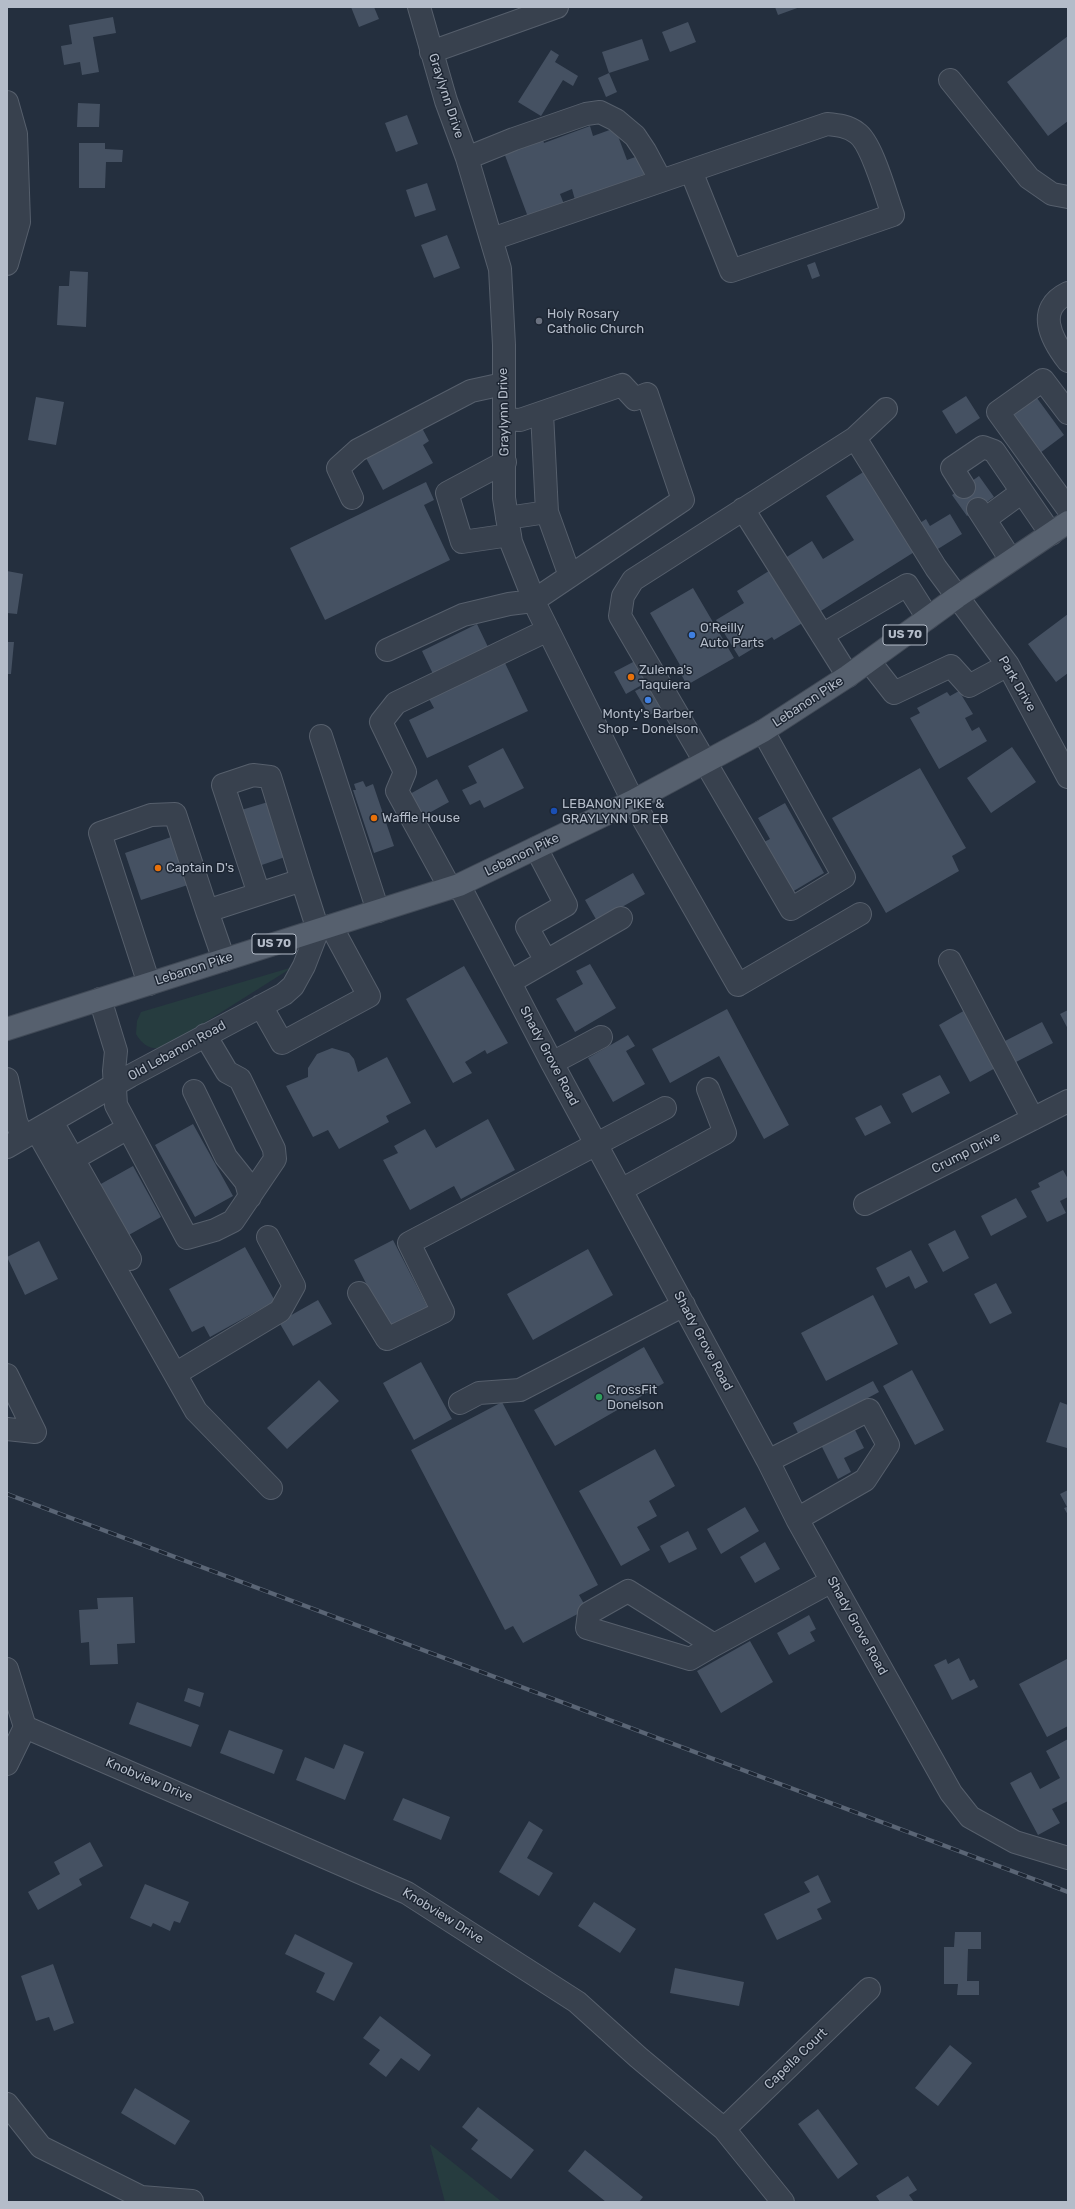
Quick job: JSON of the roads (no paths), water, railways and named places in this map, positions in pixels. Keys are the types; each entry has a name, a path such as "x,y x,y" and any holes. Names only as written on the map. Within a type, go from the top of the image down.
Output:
{"main road":[{"name":"Lebanon Pike","path":"7,1029 455,887 633,801 763,731 848,676 957,597 1059,528"}],"street":[{"name":"Graylynn Drive","path":"419,7 431,52 467,158 500,269 505,462 504,498 508,526 533,601 633,801 738,985 860,914"},
{"path":"431,52 557,7"},
{"path":"950,80 1029,178 1052,194 1068,197"},
{"path":"7,102 16,134 19,222 7,264"},
{"path":"467,158 514,139 586,114 600,112 616,120 635,136 646,151 661,181"},
{"path":"492,239 827,124 844,126 858,133 868,145 893,215 731,271 691,171"},
{"path":"1068,293 1061,296 1051,308 1049,322 1050,334 1056,346 1068,361"},
{"path":"1068,413 1044,380 998,412 1068,509"},
{"path":"352,498 338,468 358,450 471,391 503,384"},
{"path":"387,650 463,615 509,604 533,601 683,500 647,394 635,398 622,385 520,420 504,419"},
{"path":"763,731 844,877 791,909 620,616 623,596 633,580 742,508 855,438 886,409"},
{"path":"542,412 547,512 570,576"},
{"name":"Park Drive","path":"855,438 936,568 1008,665 1068,777"},
{"path":"964,487 952,468 982,447 994,451 1022,492 1059,528"},
{"path":"505,462 447,494 462,542 547,512"},
{"path":"1011,560 981,514 1022,492"},
{"path":"742,508 848,676"},
{"path":"822,635 907,585 928,618"},
{"name":"Shady Grove Road","path":"548,630 396,703 381,722 405,772 396,791 455,887 510,982 596,1145 622,1190 768,1461 797,1520 951,1793 970,1817 1015,1842 1068,1858"},
{"path":"869,661 894,693 951,666 969,686 1008,665"},
{"path":"321,736 378,911"},
{"path":"258,894 223,785 253,775 270,778 302,880 325,928 369,996 282,1043 261,1006"},
{"path":"149,984 100,833 150,815 175,814 224,960"},
{"path":"536,848 566,905 527,927 546,961"},
{"path":"207,911 302,880"},
{"path":"510,982 621,918"},
{"name":"Old Lebanon Road","path":"30,1134 205,1035 284,994 293,986 325,928"},
{"path":"950,961 1032,1119"},
{"path":"100,999 116,1051 116,1105 188,1238 215,1230 233,1221 275,1160 274,1150 240,1079 227,1072 205,1035"},
{"path":"552,1063 600,1037"},
{"path":"7,1079 16,1121 30,1134 73,1159 130,1259"},
{"path":"622,1190 725,1133 708,1089"},
{"path":"194,1091 226,1157 246,1182 250,1197"},
{"name":"Crump Drive","path":"864,1204 1068,1101"},
{"path":"359,1293 387,1339 442,1312 409,1243 665,1108"},
{"path":"73,1159 128,1128"},
{"path":"30,1134 196,1411 271,1488"},
{"path":"175,1374 280,1311 294,1286 268,1237"},
{"path":"460,1403 479,1393 520,1390 684,1305"},
{"path":"7,1376 35,1432 7,1429"},
{"path":"768,1461 869,1410 888,1445 865,1480 797,1520"},
{"path":"714,1645 628,1591 589,1613 587,1628 690,1659 832,1581"},
{"path":"7,1669 25,1727 7,1764"},
{"name":"Knobview Drive","path":"25,1727 407,1892 577,2002 638,2057 724,2129 783,2202"},
{"name":"Capella Court","path":"724,2129 870,1989"},
{"path":"7,2104 40,2147 141,2197 192,2201"}],"railway":[{"path":"7,1494 1068,1892"}],"place":[{"name":"Holy Rosary Catholic Church","path":"539,321"},
{"name":"O'Reilly Auto Parts","path":"692,635"},
{"name":"Zulema's Taquiera","path":"631,677"},
{"name":"Monty's Barber Shop - Donelson","path":"648,700"},
{"name":"LEBANON PIKE & GRAYLYNN DR EB","path":"554,811"},
{"name":"Waffle House","path":"374,818"},
{"name":"Captain D's","path":"158,868"},
{"name":"CrossFit Donelson","path":"599,1397"}]}
